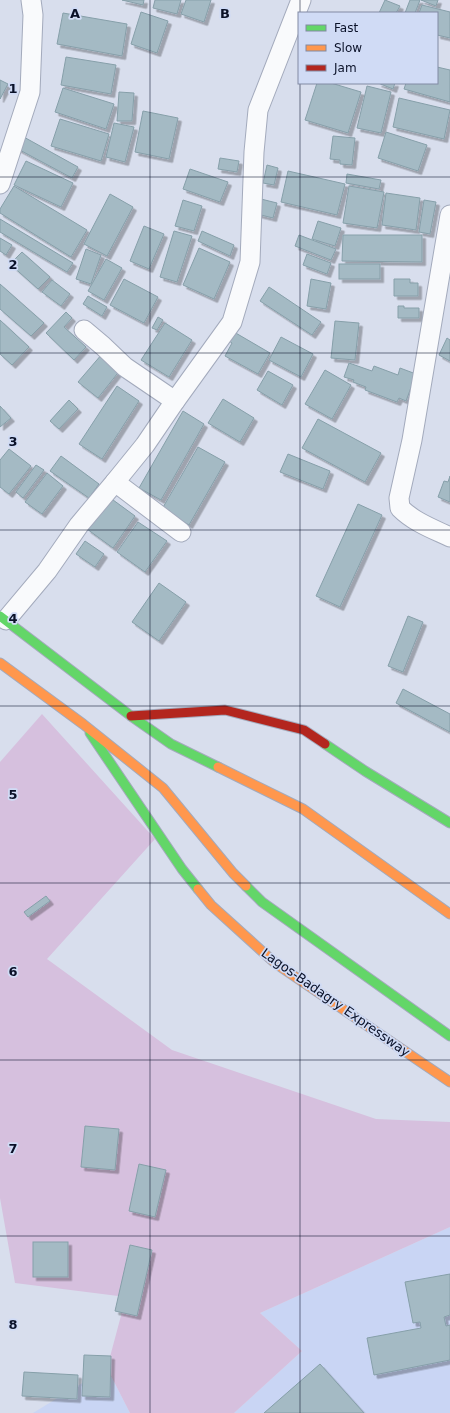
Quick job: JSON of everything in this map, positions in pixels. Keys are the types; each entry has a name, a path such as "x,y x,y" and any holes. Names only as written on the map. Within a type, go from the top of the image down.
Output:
{"main road":[{"path":"3,618 131,716 171,744 303,809 450,914"},
{"name":"Lagos-Badagry Expressway","path":"0,663 84,724 163,788 233,873 262,902 450,1036"},
{"path":"131,716 225,710 304,730 364,771 450,823"},
{"name":"Lagos-Badagry Expressway","path":"84,724 182,869 211,905 275,962 450,1082"}],"street":[{"path":"0,184 30,92 33,15 31,0"},
{"path":"3,618 47,571 79,525 145,445 232,322 250,262 254,152 258,110 301,0"},
{"path":"450,215 414,433 399,498 400,508 406,515 415,521 450,537"},
{"path":"84,330 125,367 175,402"},
{"path":"115,482 181,532"}],"shaded area":[{"path":"42,714 155,839 47,959 172,1050 376,1119 450,1122 450,1227 260,1313 302,1351 234,1413 130,1413 107,1368 126,1297 15,1283 0,1198 0,762"},
{"path":"450,1227 450,1413 234,1413 302,1351 260,1313"},
{"path":"107,1368 130,1413 33,1413"}],"building":[{"path":"122,0 144,0 143,5"},
{"path":"155,0 181,0 177,14 153,8"},
{"path":"186,0 211,0 204,22 181,14"},
{"path":"385,0 400,6 397,12 379,12"},
{"path":"410,0 420,0 415,12 405,12"},
{"path":"421,0 438,0 436,6"},
{"path":"422,5 450,12 450,38 438,35 438,12 419,12"},
{"path":"141,12 168,21 157,53 131,44"},
{"path":"63,13 127,24 122,56 57,44"},
{"path":"66,57 116,65 111,94 61,85"},
{"path":"438,67 450,70 450,102 404,89 406,84 438,84"},
{"path":"0,80 8,84 0,99"},
{"path":"317,84 334,84 361,92 348,133 305,120"},
{"path":"380,84 395,84 393,89"},
{"path":"367,86 391,92 381,133 357,128"},
{"path":"63,88 114,104 106,129 55,112"},
{"path":"119,92 134,93 132,121 117,121"},
{"path":"399,98 450,110 444,139 393,127"},
{"path":"143,111 178,118 169,159 135,152"},
{"path":"60,119 109,134 101,161 51,146"},
{"path":"114,123 134,127 125,162 106,157"},
{"path":"386,132 427,145 418,171 378,158"},
{"path":"22,136 78,167 72,178 16,148"},
{"path":"333,136 355,138 352,165 340,164 340,160 330,159"},
{"path":"220,158 239,161 237,172 218,169"},
{"path":"26,161 73,183 61,207 14,185"},
{"path":"267,165 278,168 274,185 263,183"},
{"path":"190,169 228,182 220,202 183,189"},
{"path":"288,171 345,184 337,215 281,202"},
{"path":"347,174 381,180 379,189 346,183"},
{"path":"14,186 87,230 71,257 0,213 0,209"},
{"path":"349,186 384,192 377,228 343,223"},
{"path":"386,193 420,198 416,230 382,225"},
{"path":"110,194 133,207 107,256 84,244"},
{"path":"261,199 277,203 273,218 257,214"},
{"path":"183,200 202,206 194,231 175,226"},
{"path":"424,200 436,202 430,234 419,232"},
{"path":"0,219 73,263 67,272 0,232"},
{"path":"318,221 341,228 335,246 312,239"},
{"path":"144,226 164,234 149,269 130,261"},
{"path":"174,231 192,236 177,282 160,277"},
{"path":"202,231 234,245 230,256 198,241"},
{"path":"299,235 336,249 331,260 295,246"},
{"path":"343,235 422,235 422,262 342,261"},
{"path":"0,238 12,245 6,255 0,251"},
{"path":"199,248 230,262 214,299 183,285"},
{"path":"86,249 101,255 91,284 76,279"},
{"path":"22,252 50,277 38,289 10,264"},
{"path":"307,254 331,263 327,274 303,265"},
{"path":"106,259 122,268 104,300 88,291"},
{"path":"339,264 380,264 380,279 339,279"},
{"path":"124,279 158,297 144,323 110,305"},
{"path":"311,279 331,283 326,309 307,306"},
{"path":"394,279 410,279 410,283 418,283 418,296 394,296"},
{"path":"52,280 70,294 61,306 42,292"},
{"path":"0,284 44,323 31,336 0,309"},
{"path":"269,287 321,322 312,335 260,301"},
{"path":"88,296 107,307 102,316 83,304"},
{"path":"398,306 404,306 404,308 419,308 419,318 398,318"},
{"path":"66,312 72,318 64,327 86,347 74,360 46,333"},
{"path":"158,317 163,320 157,330 152,328"},
{"path":"0,320 29,347 12,365 0,354"},
{"path":"335,321 359,323 355,360 331,358"},
{"path":"165,323 192,340 169,377 141,360"},
{"path":"234,332 270,353 258,374 225,356 232,343 229,341"},
{"path":"281,337 313,354 301,377 269,360"},
{"path":"447,338 450,340 450,361 439,355"},
{"path":"102,354 121,369 98,398 78,382"},
{"path":"349,363 372,371 374,366 398,375 400,368 416,374 406,401 399,398 397,402 365,390 366,387 353,382 354,380 344,377"},
{"path":"325,370 351,385 332,419 305,404"},
{"path":"268,371 293,385 282,405 257,390"},
{"path":"117,386 139,401 102,459 79,444"},
{"path":"223,399 254,418 240,442 208,423"},
{"path":"69,400 78,409 59,429 50,421"},
{"path":"0,406 11,418 0,427"},
{"path":"183,411 204,424 161,500 139,488"},
{"path":"318,419 381,453 365,482 302,448"},
{"path":"198,447 225,462 189,525 162,509"},
{"path":"9,449 31,466 9,494 0,487 0,460"},
{"path":"288,454 330,471 323,489 280,472"},
{"path":"61,456 99,484 89,498 50,471"},
{"path":"36,465 44,470 23,498 16,492"},
{"path":"47,473 63,486 42,514 25,502"},
{"path":"450,476 450,502 438,497 444,481 448,482"},
{"path":"109,497 135,516 113,548 87,529"},
{"path":"358,504 382,515 340,607 316,596"},
{"path":"138,522 167,541 145,572 117,552"},
{"path":"85,541 104,554 95,567 76,554"},
{"path":"159,583 186,602 159,641 132,622"},
{"path":"408,616 423,622 403,672 388,666"},
{"path":"403,689 450,714 450,732 396,703"},
{"path":"46,896 50,901 28,917 24,912"},
{"path":"85,1126 119,1129 115,1170 81,1167"},
{"path":"139,1164 166,1170 155,1217 129,1211"},
{"path":"33,1242 68,1242 68,1277 33,1277"},
{"path":"130,1245 152,1250 137,1316 115,1311"},
{"path":"450,1274 450,1315 444,1317 446,1326 450,1325 450,1360 374,1375 367,1338 421,1328 420,1322 413,1323 405,1282"},
{"path":"84,1355 111,1356 110,1397 82,1396"},
{"path":"320,1364 364,1413 264,1413"},
{"path":"24,1372 78,1375 77,1399 22,1396"}],"traffic: fast":[{"path":"0,616 131,716 171,744 218,767"},
{"path":"90,733 182,869 198,889"},
{"path":"325,744 365,771 450,823"},
{"path":"246,886 262,902 450,1036"}],"traffic: slow":[{"path":"0,663 83,724 163,788 233,873 246,886"},
{"path":"218,767 303,809 450,914"},
{"path":"198,889 211,905 275,963 450,1082"}],"traffic: jam":[{"path":"131,716 225,710 304,730 325,744"}]}
